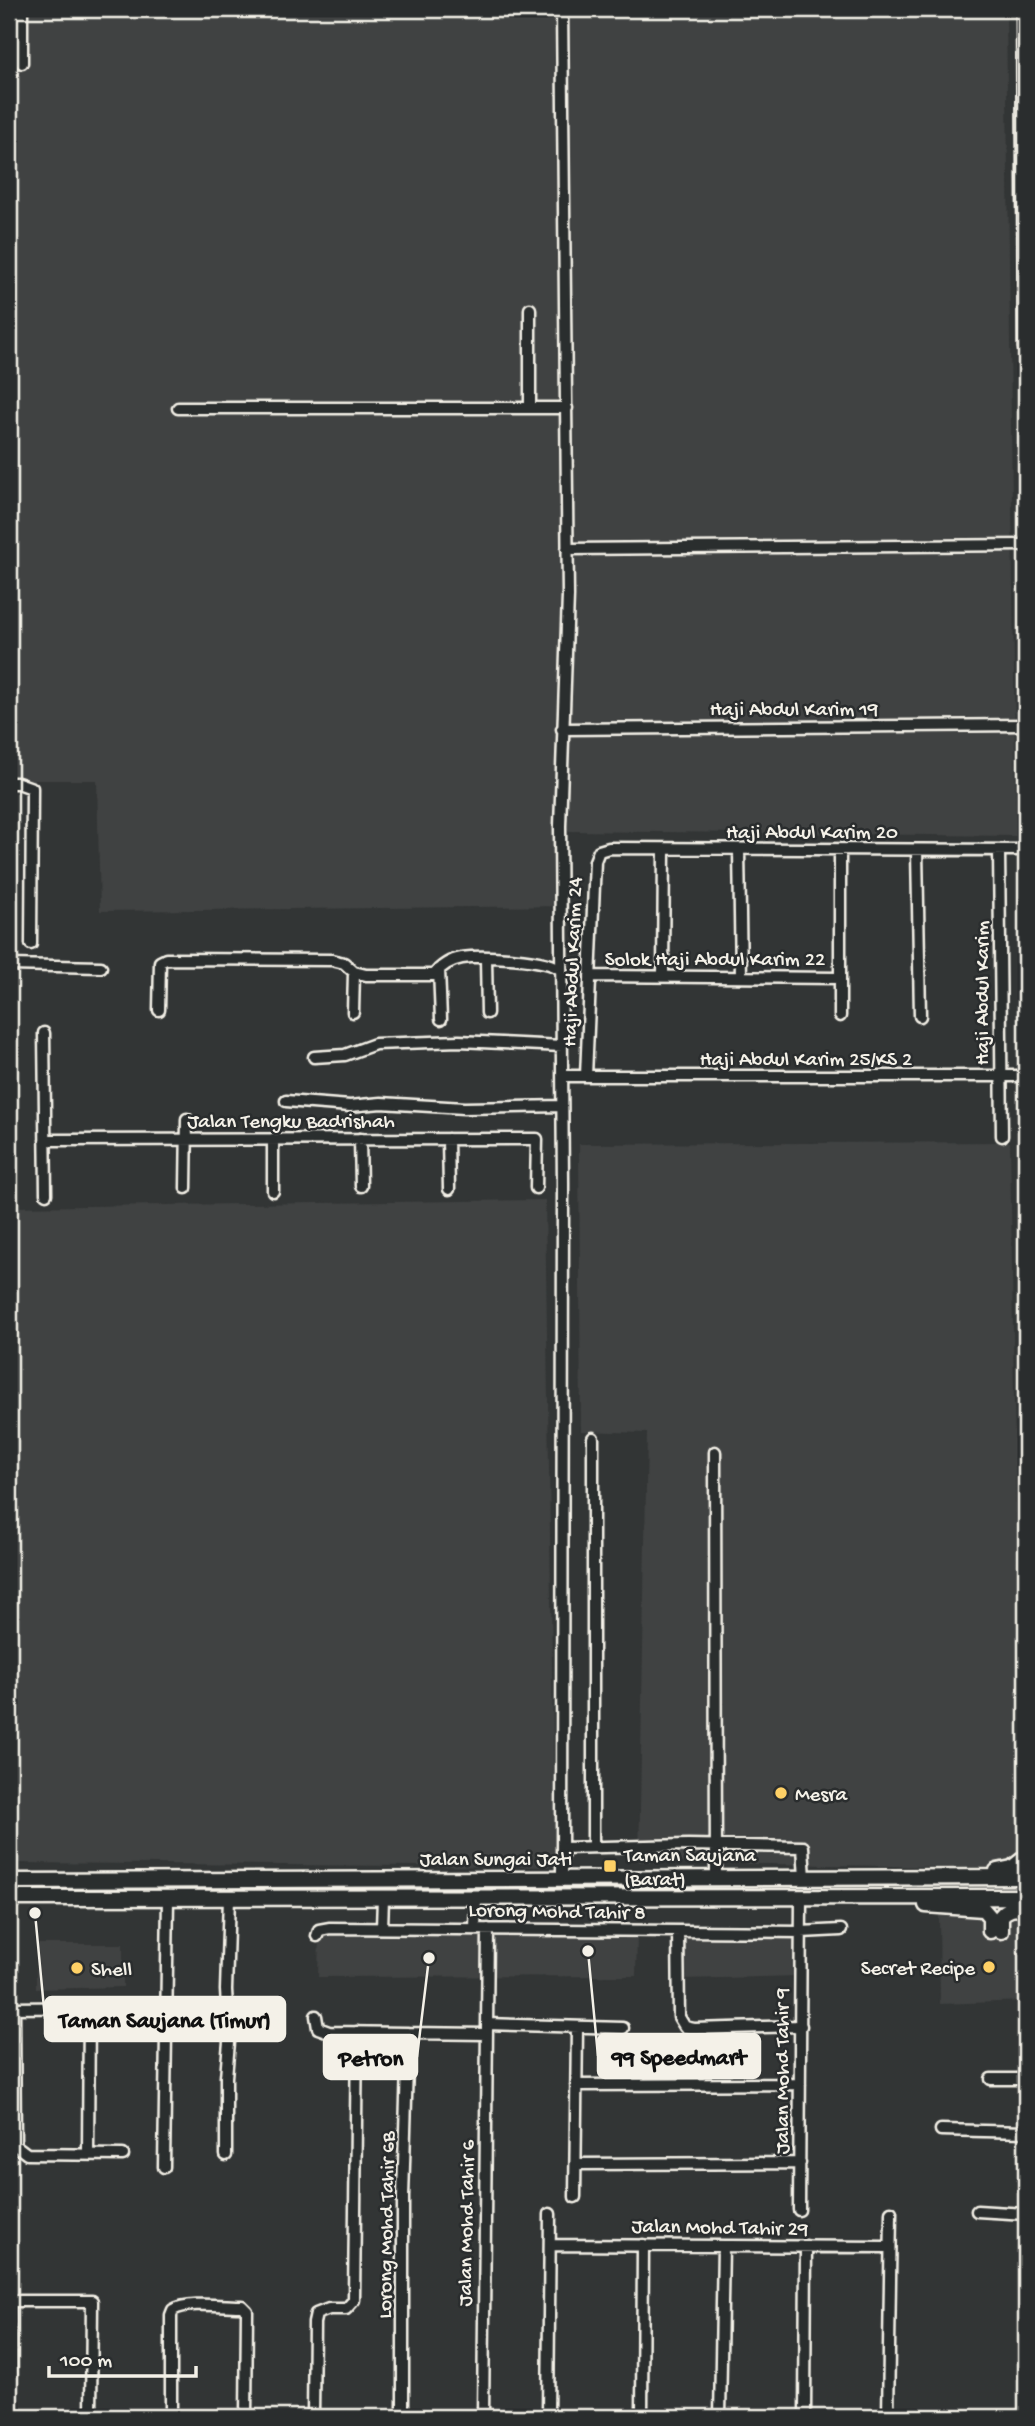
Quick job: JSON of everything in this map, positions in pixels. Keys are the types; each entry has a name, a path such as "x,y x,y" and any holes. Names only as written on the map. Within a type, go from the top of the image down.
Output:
{"main road":[{"path":"1024,9 1026,348"},
{"path":"961,1877 1012,1868 1026,1857"},
{"name":"Jalan Sungai Jati","path":"9,1881 1026,1877"},
{"name":"Jalan Sungai Jati","path":"9,1898 1026,1896"},
{"path":"911,1897 928,1906 983,1909 990,1917 995,1931 1005,1911 1010,1908 1026,1908"}],"street":[{"path":"22,9 22,63"},
{"path":"562,9 568,596 560,826 562,1879"},
{"path":"530,309 530,408"},
{"path":"178,408 567,408"},
{"path":"567,549 1026,545"},
{"name":"Haji Abdul Karim 19","path":"562,729 1026,725"},
{"path":"9,783 32,788 31,944"},
{"name":"Haji Abdul Karim 20","path":"599,851 609,848 1026,850"},
{"path":"663,976 664,849"},
{"path":"739,850 741,977"},
{"path":"839,1016 840,850"},
{"path":"917,850 920,1016"},
{"name":"Haji Abdul Karim","path":"999,850 1002,1136"},
{"name":"Haji Abdul Karim 24","path":"586,1076 595,861 599,851"},
{"path":"159,1010 160,962 166,959 331,960 344,963 354,972 366,975 434,975 446,963 463,958 541,961 555,964 561,970"},
{"path":"486,958 486,1013"},
{"path":"9,965 101,967"},
{"path":"439,969 441,1018"},
{"path":"353,1012 354,972"},
{"name":"Solok Haji Abdul Karim 22","path":"590,976 840,978"},
{"path":"44,1033 46,1194"},
{"path":"314,1057 345,1055 375,1044 459,1041 562,1046"},
{"name":"Haji Abdul Karim 25/KS 2","path":"562,1076 1026,1076"},
{"path":"285,1101 350,1106 381,1103 464,1108 562,1106"},
{"path":"186,1188 187,1119"},
{"path":"273,1139 273,1191"},
{"path":"360,1139 361,1186"},
{"path":"448,1139 449,1189"},
{"name":"Jalan Tengku Badrishah","path":"46,1140 537,1139 536,1188"},
{"path":"593,1438 593,1847"},
{"path":"715,1452 716,1878"},
{"path":"562,1848 803,1846 805,1878"},
{"name":"Jalan Mohd Tahir 9","path":"799,2210 801,1897"},
{"path":"164,2167 168,1898"},
{"path":"226,2155 229,1898"},
{"path":"382,1928 383,1898"},
{"path":"475,1929 476,1898"},
{"name":"Lorong Mohd Tahir 8","path":"317,1936 320,1930 330,1928 801,1932 841,1930"},
{"name":"Jalan Mohd Tahir 6","path":"483,2417 488,1929"},
{"path":"678,1931 679,2017 685,2027 801,2026"},
{"path":"88,2154 89,2007"},
{"path":"119,2007 11,2008 15,2145 27,2154 122,2155"},
{"path":"316,2016 318,2028 329,2032 623,2028"},
{"path":"575,2197 577,2027"},
{"path":"313,2417 316,2314 329,2309 346,2309 354,2300 357,2032"},
{"name":"Lorong Mohd Tahir 6B","path":"403,2417 403,2197 408,2033"},
{"path":"991,2079 1026,2079"},
{"path":"576,2085 800,2084"},
{"path":"941,2130 1026,2132"},
{"path":"576,2164 800,2163"},
{"path":"976,2211 1026,2214"},
{"path":"888,2417 891,2212"},
{"path":"548,2417 550,2214"},
{"name":"Jalan Mohd Tahir 29","path":"550,2245 890,2247"},
{"path":"642,2417 643,2245"},
{"path":"720,2417 723,2246"},
{"path":"804,2417 806,2246"},
{"path":"11,2417 9,2301 92,2301 91,2417"},
{"path":"171,2417 173,2310 178,2307 242,2306 247,2311 246,2417"}],"shaded area":[{"path":"9,9 1006,9 1016,836 568,831 566,906 100,911 97,780 9,780"},
{"path":"1010,1142 1021,1850 1012,1868 639,1862 647,1433 581,1431 579,1144"},
{"path":"545,1200 555,1867 9,1863 9,1207"},
{"path":"939,1914 1026,1914 1026,2001 940,2004"},
{"path":"326,1932 637,1934 636,1976 318,1977 319,1936"},
{"path":"682,1935 797,1936 798,1976 682,1979"},
{"path":"36,1944 123,1944 123,1987 36,1989"}],"place":[{"name":"Mesra","path":"781,1793"},
{"name":"Taman Saujana (Barat)","path":"610,1866"},
{"name":"Taman Saujana (Timur)","path":"35,1913"},
{"name":"99 Speedmart","path":"588,1951"},
{"name":"Petron","path":"429,1958"},
{"name":"Secret Recipe","path":"989,1967"},
{"name":"Shell","path":"77,1968"}]}
